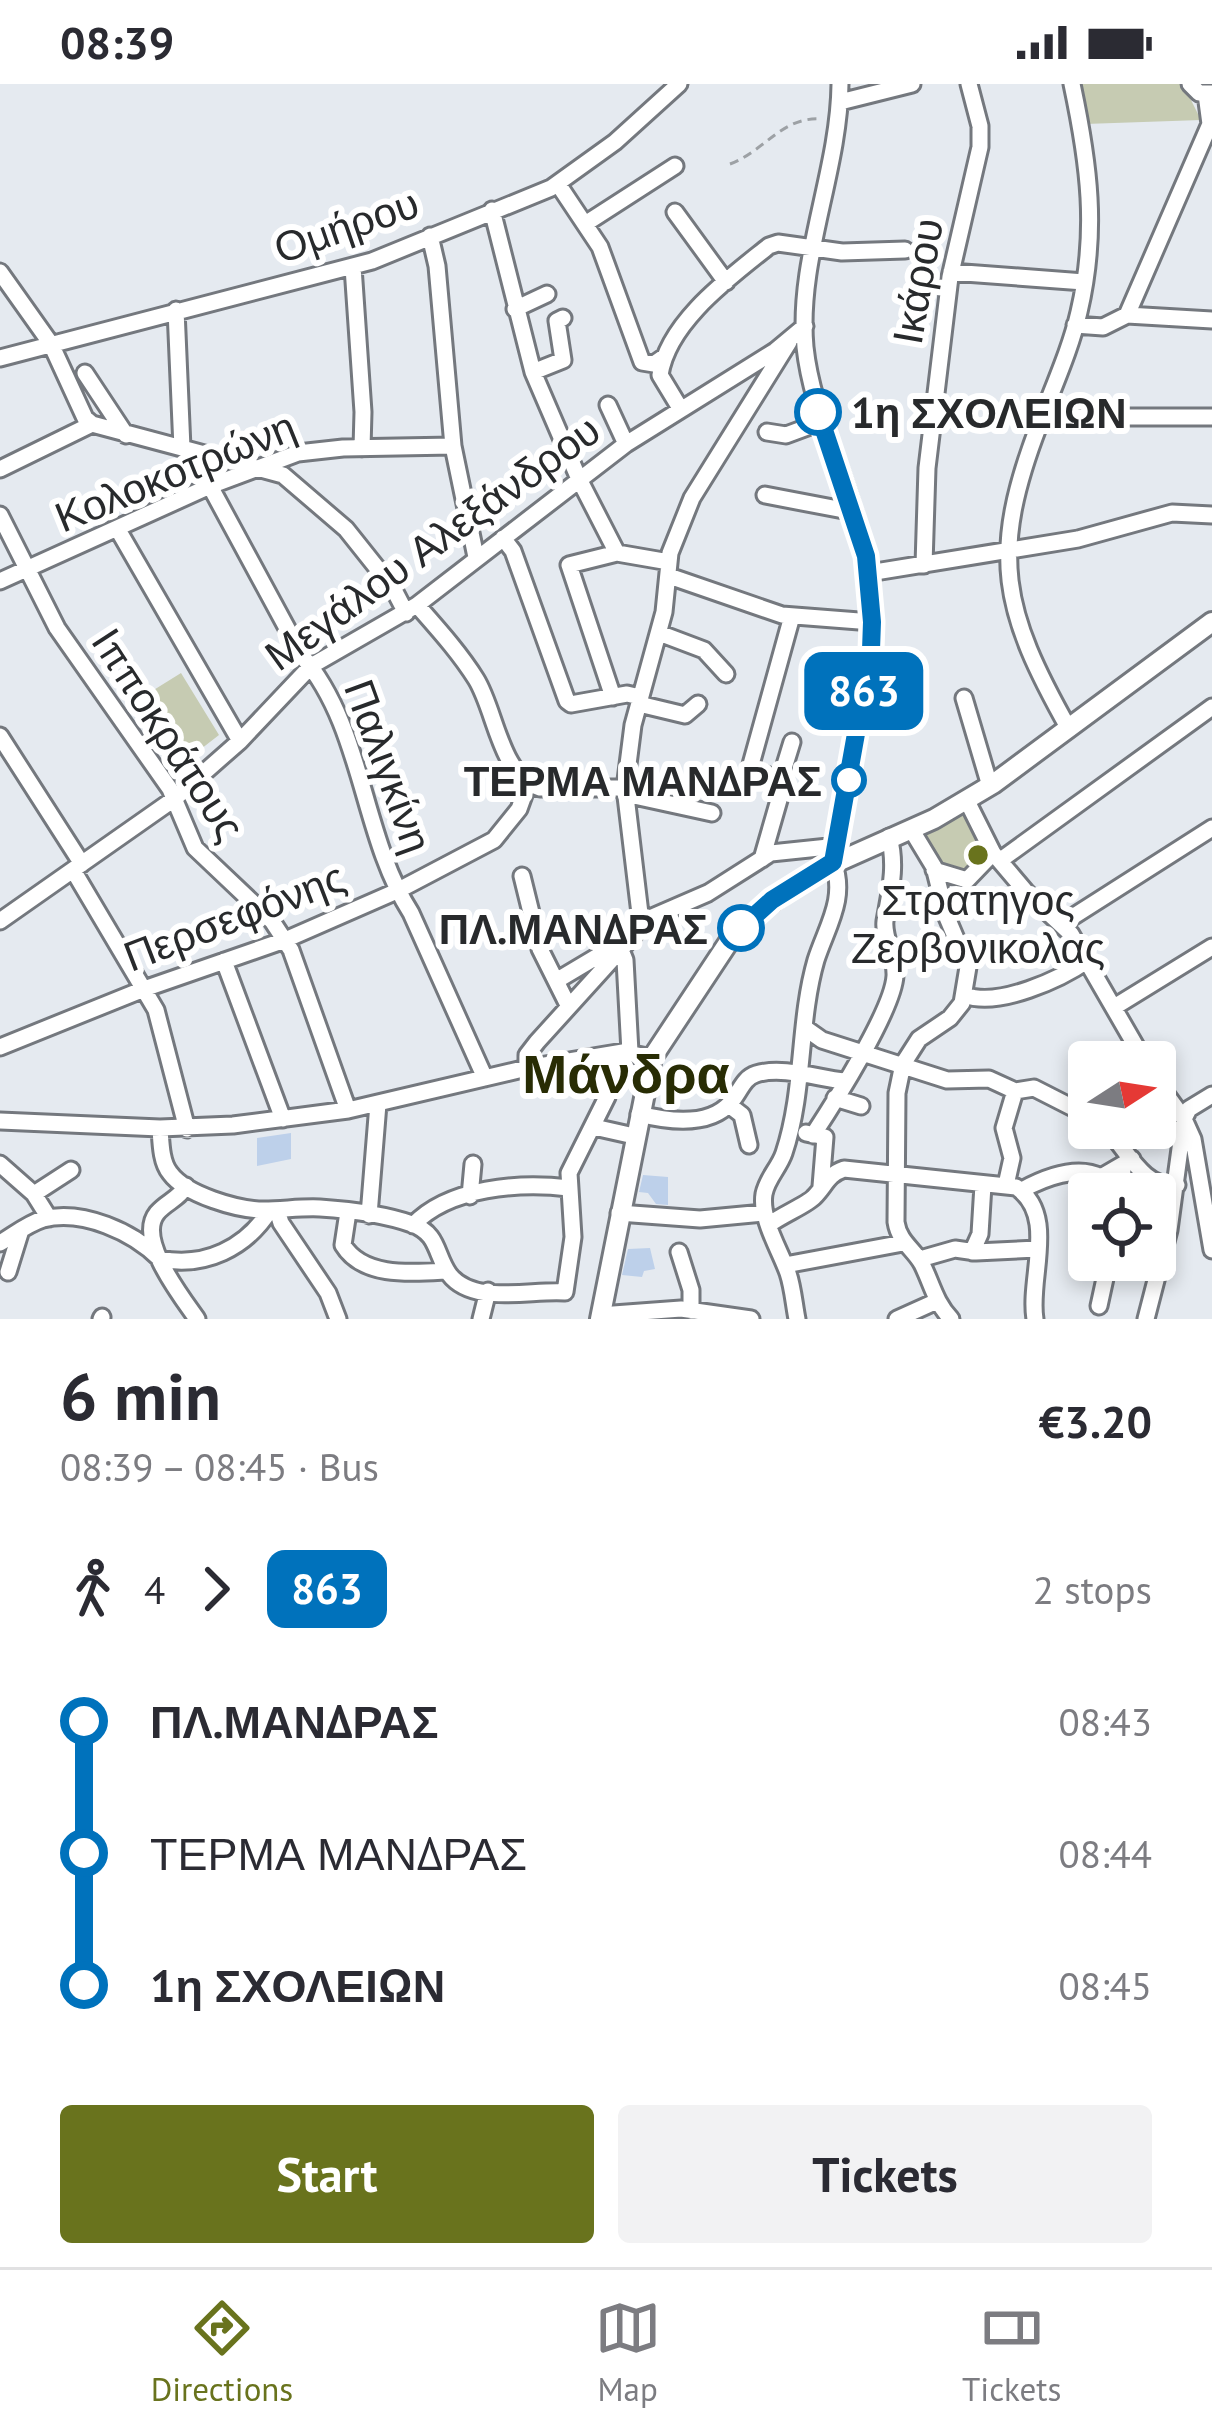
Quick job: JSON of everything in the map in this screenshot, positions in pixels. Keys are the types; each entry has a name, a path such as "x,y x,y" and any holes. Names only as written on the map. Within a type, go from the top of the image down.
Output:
{"main road":[{"path":"600,1317 652,1058 714,960 753,915 836,854 911,829 967,801 1210,626"}],"street":[{"name":"Ομήρου","path":"0,358 353,268 558,184 615,142 680,84"},
{"path":"788,1319 797,1319 785,1265 767,1219 765,1189 784,1154 812,975 839,893 836,854 871,650 869,573 854,512 821,422 805,326 838,124 840,84"},
{"path":"840,102 912,84"},
{"name":"Ικάρου","path":"924,565 927,468 951,272 980,147 980,126 969,84"},
{"path":"1069,729 1017,623 1010,599 1008,553 1017,488 1075,325 1084,282 1090,227 1089,164 1072,84"},
{"path":"1127,315 1210,124 1209,93 1190,84"},
{"path":"585,224 676,166"},
{"path":"558,184 599,247 642,362 654,364 664,357 694,313 778,242 842,252 905,250"},
{"path":"492,210 533,372 617,553"},
{"path":"675,212 726,282"},
{"path":"430,236 437,266 453,446 476,557"},
{"path":"353,268 362,448"},
{"path":"0,272 51,344 92,424 283,475 346,529 477,680 508,757 528,784 625,791 712,813"},
{"path":"951,272 1084,282"},
{"path":"515,308 547,294"},
{"path":"176,310 182,448"},
{"path":"1075,325 1103,327 1127,315 1212,320"},
{"path":"533,372 562,360 557,321 562,318"},
{"name":"Μεγάλου Αλεξάνδρου","path":"2,915 174,799 240,741 310,666 412,609 626,444 805,326"},
{"path":"641,922 625,791 639,700 658,633 678,526 790,340"},
{"path":"664,357 660,375 680,408"},
{"path":"86,374 126,435"},
{"path":"608,405 626,444"},
{"path":"1042,417 1212,417"},
{"path":"767,432 786,435 821,422"},
{"path":"0,469 92,424"},
{"name":"Κολοκοτρώνη","path":"0,581 210,486 298,453 453,446"},
{"name":"Παλιγκίνη","path":"210,486 321,680 350,749 397,891 485,1078"},
{"path":"765,495 854,512"},
{"path":"869,573 1008,553 1172,513 1212,515"},
{"name":"Ιπποκράτους","path":"0,515 57,628 174,799 195,848 272,921 284,940 348,1110"},
{"path":"117,528 240,741"},
{"path":"502,538 513,551 567,701 627,694 685,715 698,704"},
{"path":"613,697 569,565 617,553 669,569 725,598 792,616 872,622"},
{"path":"780,781 750,768 792,616"},
{"path":"658,633 704,650 726,674"},
{"path":"964,698 990,786"},
{"path":"934,870 967,880 1212,707"},
{"path":"0,736 144,988 165,1037 187,1129"},
{"path":"762,859 792,742"},
{"name":"Περσεφόνης","path":"0,1047 144,988 284,940 397,891 494,840 510,822 528,784"},
{"path":"967,801 998,856 1027,893 1063,922 1134,1041"},
{"path":"1063,922 1212,828"},
{"path":"911,829 934,870 946,914 966,956 965,995 950,1018 919,1039 903,1064 897,1093 896,1222 903,1243 920,1259 937,1301 951,1319"},
{"path":"813,1135 884,1012 895,981 884,927 893,871 889,837"},
{"path":"527,1069 527,1055 641,922 782,851 836,854"},
{"path":"522,876 540,949 568,1005"},
{"path":"1116,1006 1212,947"},
{"path":"556,981 603,953 621,950"},
{"path":"621,950 631,1052"},
{"path":"965,995 983,1000 1003,996 1058,978 1088,960"},
{"path":"224,961 283,1119"},
{"path":"806,1028 823,1040 946,1080 989,1079 1015,1091 1041,1090 1068,1104"},
{"path":"0,1121 187,1129 348,1110 610,1055 631,1052 652,1058"},
{"path":"160,1129 166,1168 186,1186 249,1209 348,1212 413,1225 434,1239 447,1270 460,1284 488,1292 565,1292 573,1237 568,1188 572,1162 594,1127 610,1084 610,1055"},
{"path":"639,1114 686,1120 714,1113 729,1105 752,1075 799,1074 844,1081"},
{"path":"1015,1091 1004,1128 1014,1188 1039,1220 1035,1319"},
{"path":"1146,1319 1177,1185 1184,1119 1189,1109 1212,1095"},
{"path":"835,1098 861,1106"},
{"path":"369,1216 378,1104"},
{"path":"729,1105 742,1115 749,1144"},
{"path":"1176,1108 1192,1139 1212,1250"},
{"path":"594,1127 634,1136"},
{"path":"789,1128 825,1137 821,1186"},
{"path":"1119,1149 1127,1162 1159,1186 1177,1185"},
{"path":"619,1213 767,1219 808,1202 830,1175 844,1169 1014,1188 1052,1176 1091,1172 1101,1177 1127,1162"},
{"path":"1125,1173 1127,1162"},
{"path":"0,1164 34,1194 49,1218"},
{"path":"470,1196 473,1164"},
{"path":"34,1194 71,1170"},
{"path":"413,1225 430,1207 470,1196 524,1184 568,1188"},
{"path":"972,1252 980,1234 983,1185"},
{"path":"186,1186 155,1216 150,1234 194,1319"},
{"path":"0,1243 49,1218 86,1220 142,1240 160,1258 198,1261 233,1251 274,1210"},
{"path":"274,1210 328,1294 338,1319"},
{"path":"348,1212 343,1245 362,1263 380,1270 447,1270"},
{"path":"8,1272 21,1230"},
{"path":"785,1265 903,1243"},
{"path":"920,1259 955,1249 1036,1249"},
{"path":"679,1252 691,1290 691,1311"},
{"path":"1099,1306 1104,1281"},
{"path":"481,1319 488,1292"},
{"path":"897,1319 937,1301"},
{"path":"600,1317 691,1311 752,1319"}],"path":[{"path":"730,164 758,150 788,123 818,118 838,124"}],"green space":[{"path":"1077,84 1183,84 1201,120 1085,124"},
{"path":"181,673 219,735 179,766 136,701"},
{"path":"966,810 988,852 966,874 943,867 922,832"}],"building":[{"path":"291,1133 291,1159 257,1166 257,1138"},
{"path":"643,1175 668,1177 668,1205 656,1204 648,1193 639,1192"},
{"path":"650,1248 655,1269 644,1271 642,1277 622,1275 628,1249"}],"bus line":[{"name":"863","path":"741,928 772,900 833,862 871,650 866,556 818,412"}],"place":[{"name":"1η ΣΧΟΛΕΙΩΝ","path":"818,412"},
{"name":"ΤΕΡΜΑ ΜΑΝΔΡΑΣ","path":"849,780"},
{"name":"Στρατηγος Ζερβονικολας","path":"978,855"},
{"name":"ΠΛ.ΜΑΝΔΡΑΣ","path":"741,928"}],"district":[{"name":"Μάνδρα","path":"626,1073"}]}
